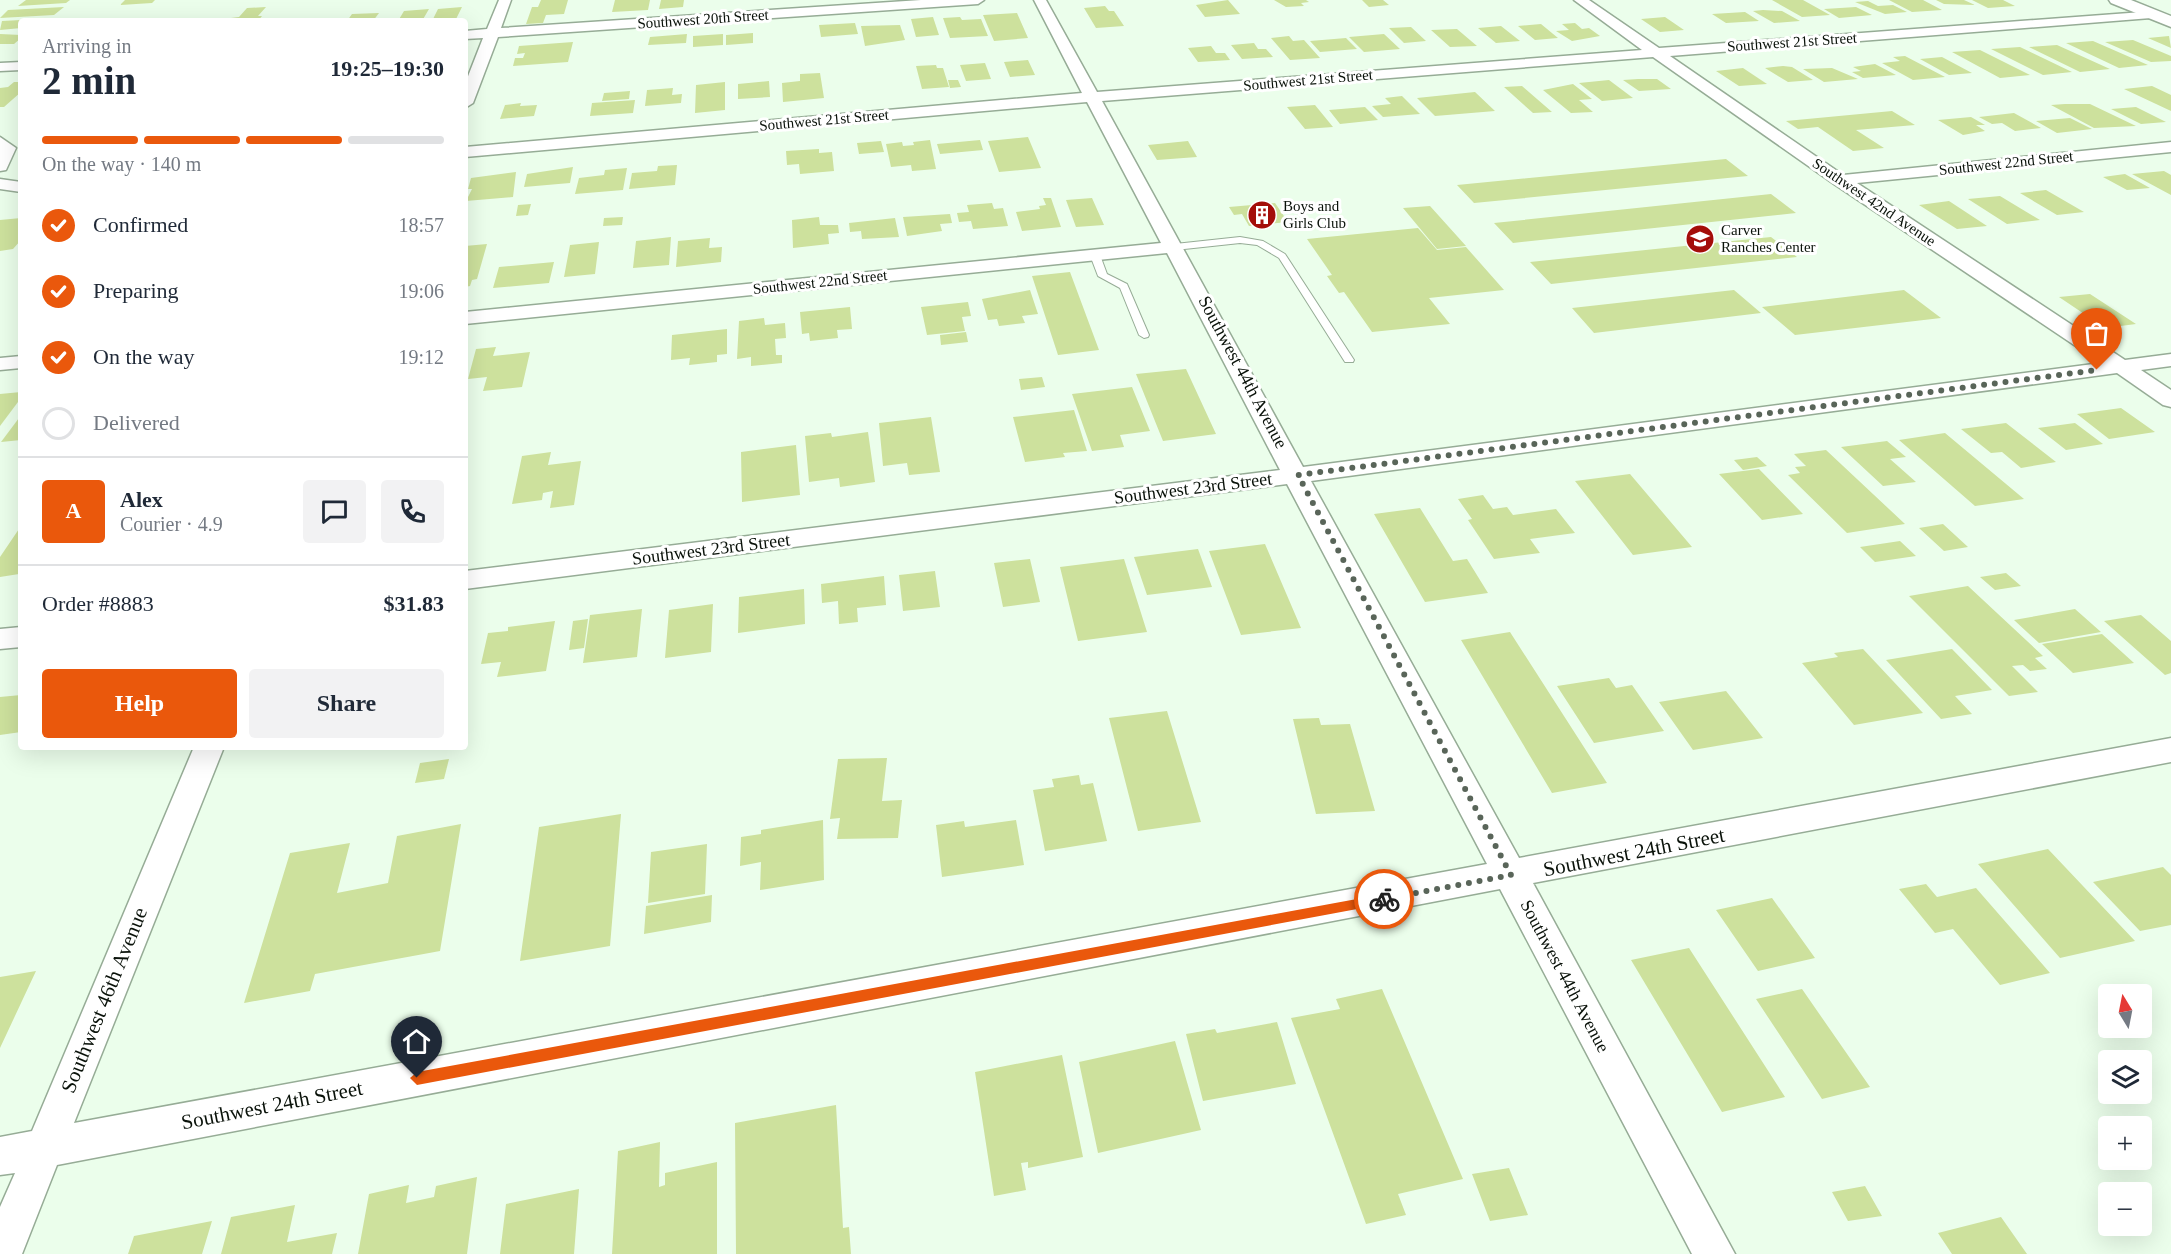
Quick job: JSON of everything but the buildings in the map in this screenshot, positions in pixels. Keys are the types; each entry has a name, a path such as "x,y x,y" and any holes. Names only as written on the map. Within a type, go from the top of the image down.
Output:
{"street":[{"path":"468,95 505,0"},
{"name":"Southwest 20th Street","path":"468,35 978,0"},
{"name":"Southwest 44th Avenue","path":"1040,0 1090,97 1175,247 1298,475 1714,1254"},
{"name":"Southwest 42nd Avenue","path":"1580,0 1840,180 2171,400"},
{"path":"2117,0 2171,22"},
{"name":"Southwest 21st Street","path":"468,152 1090,97 2151,14"},
{"path":"0,67 18,66"},
{"path":"0,142 8,148 0,166"},
{"name":"Southwest 22nd Street","path":"1840,180 2171,147"},
{"path":"0,184 18,187"},
{"name":"Southwest 22nd Street","path":"468,318 1175,247"},
{"name":"Southwest 23rd Street","path":"468,580 1298,475 2171,360"},
{"path":"0,364 18,362"},
{"path":"0,639 18,637"},
{"name":"Southwest 46th Avenue","path":"2,1254 208,750"},
{"name":"Southwest 24th Street","path":"0,1156 2171,750"}],"lane":[{"path":"1175,247 1240,240 1260,243 1282,256 1349,360"},
{"path":"1095,255 1103,276 1124,286 1144,334"}],"way so far":[{"path":"1384,899 1511,875 1298,475 2097,370"}],"place":[{"name":"Boys and Girls Club","path":"1262,215"},
{"name":"Carver Ranches Center","path":"1700,239"}],"route":[{"path":"417,1078 1384,899"}]}
